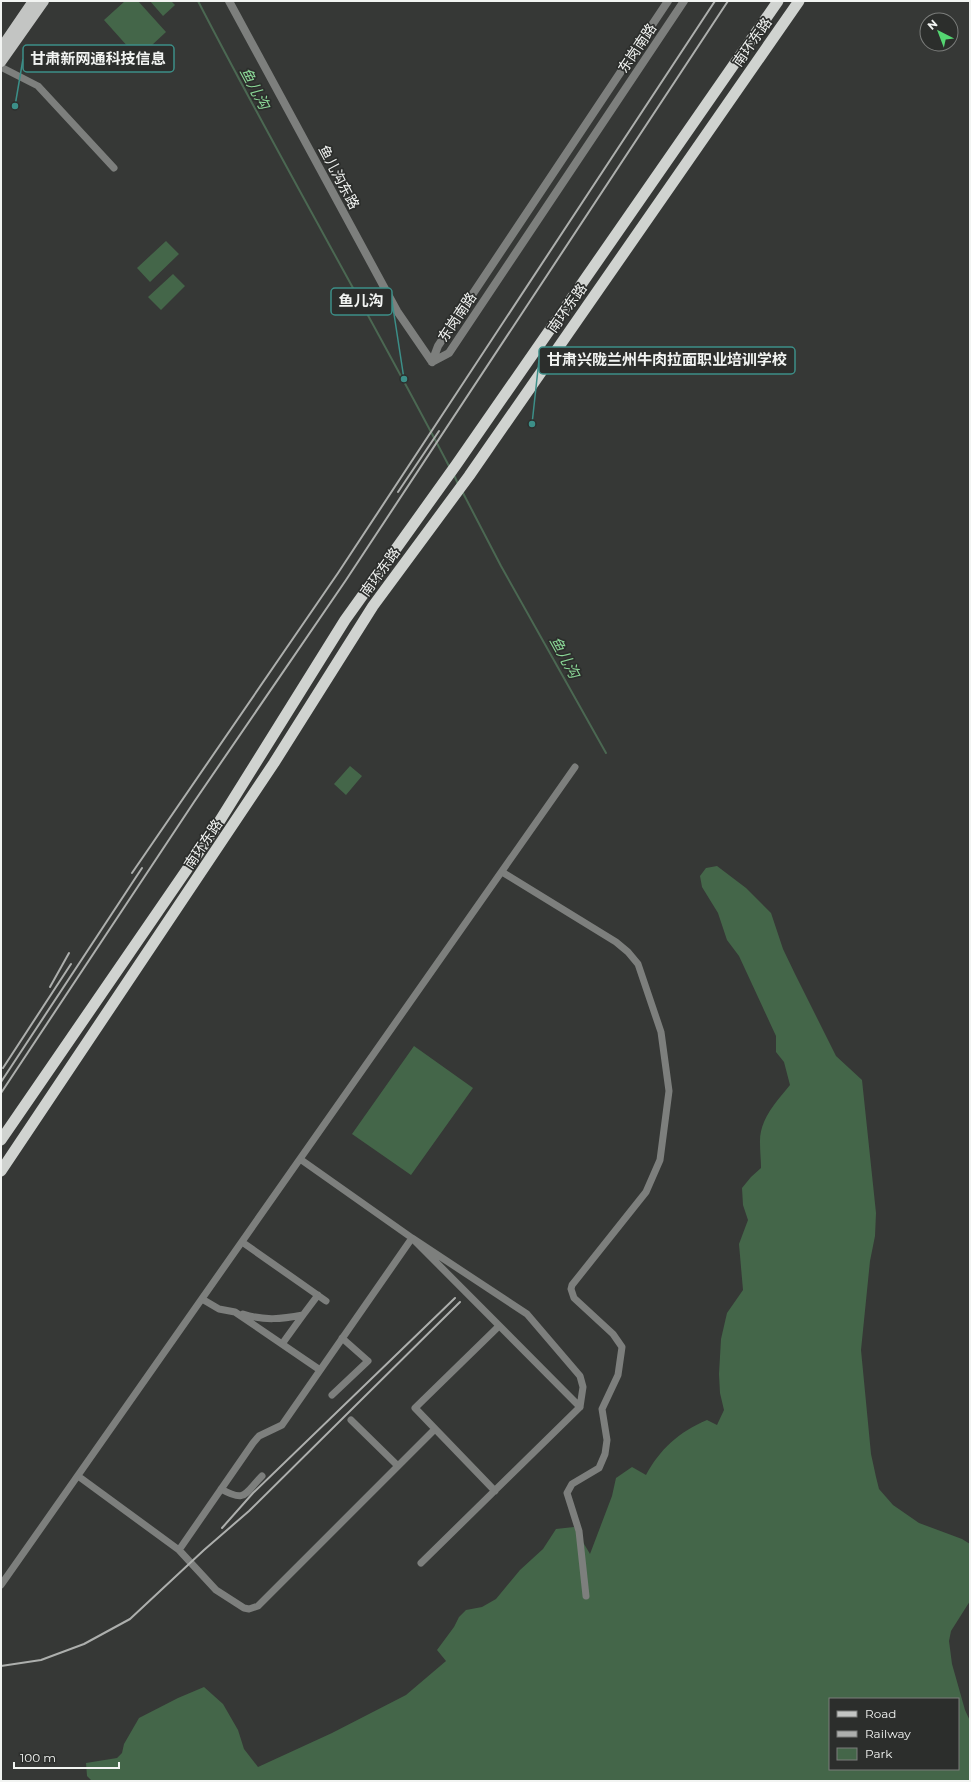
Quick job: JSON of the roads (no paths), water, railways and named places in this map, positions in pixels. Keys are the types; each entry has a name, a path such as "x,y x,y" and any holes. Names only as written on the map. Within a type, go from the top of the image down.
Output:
{"highway":[{"name":"南环东路","path":"1,1140 214,830 344,620 456,465 778,1"},
{"name":"南环东路","path":"1,1171 274,763 373,606 465,481 799,1"},
{"path":"734,64 748,74"},
{"path":"344,620 359,629"}],"main road":[{"path":"1,48 38,2"},
{"path":"1,62 38,2"}],"street":[{"name":"鱼儿沟东路","path":"229,1 397,311 432,362"},
{"name":"东岗南路","path":"432,362 438,346 668,1"},
{"name":"东岗南路","path":"432,362 449,353 684,1"},
{"path":"1,67 38,86 114,168"},
{"path":"1,1585 576,767"},
{"path":"502,872 616,942 638,964 662,1032 669,1092 660,1160 646,1192 572,1285 572,1294 574,1298 614,1334 622,1347 618,1374 602,1409 607,1440 605,1454 599,1468 572,1484 567,1493 579,1531 586,1596"},
{"path":"300,1159 412,1238 527,1314 580,1376 583,1387 580,1407 421,1563"},
{"path":"412,1238 580,1407"},
{"path":"179,1550 259,1436 282,1425 412,1238"},
{"path":"242,1242 326,1301"},
{"path":"282,1344 318,1295"},
{"path":"202,1299 219,1309 257,1318 280,1320 303,1315"},
{"path":"236,1312 320,1370"},
{"path":"495,1491 415,1408 499,1326"},
{"path":"332,1395 368,1361 342,1338"},
{"path":"351,1420 398,1466"},
{"path":"78,1476 179,1550 216,1590 244,1608 254,1608 258,1606 435,1429"},
{"path":"221,1489 234,1496 240,1497 245,1494 262,1476"}],"waterway":[{"name":"鱼儿沟","path":"198,1 450,468"},
{"name":"鱼儿沟","path":"454,475 458,484"},
{"name":"鱼儿沟","path":"462,491 501,566 606,753"}],"railway":[{"path":"132,873 338,573 715,1"},
{"path":"1,1093 194,802 346,580 728,1"},
{"path":"398,492 439,431"},
{"path":"1,1082 142,868"},
{"path":"50,987 69,953"},
{"path":"3,1068 71,964"},
{"path":"222,1528 253,1493 455,1298"},
{"path":"1,1666 41,1660 84,1644 130,1619 204,1550 249,1511 460,1302"}],"place":[{"name":"甘肃新网通科技信息","path":"15,106"},
{"name":"鱼儿沟","path":"404,379"},
{"name":"甘肃兴陇兰州牛肉拉面职业培训学校","path":"532,424"}]}
